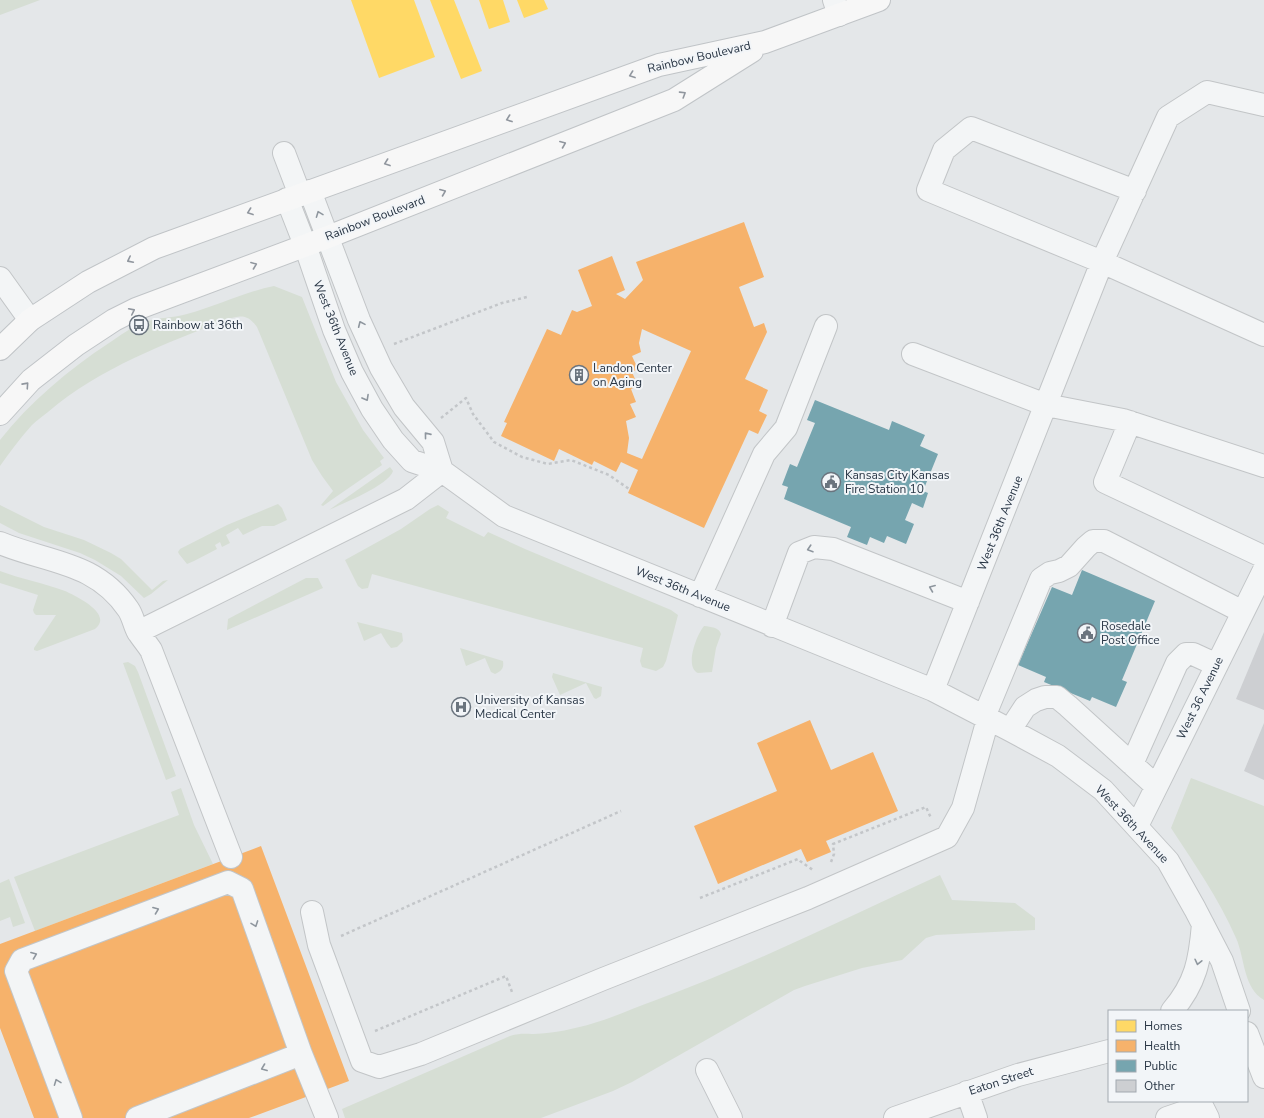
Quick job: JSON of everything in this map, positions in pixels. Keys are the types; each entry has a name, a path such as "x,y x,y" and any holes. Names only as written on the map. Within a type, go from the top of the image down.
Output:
{"main road":[{"name":"Rainbow Boulevard","path":"0,414 31,380 76,345 114,320 136,309 328,237 674,100 765,42 836,7 879,0"},
{"name":"Rainbow Boulevard","path":"0,349 30,320 88,282 154,248 659,65 765,42"}],"street":[{"name":"West 36th Avenue","path":"933,690 1102,262 1168,117 1207,92 1264,104"},
{"path":"1134,191 971,128 944,150 928,190 1102,262 1264,335"},
{"path":"284,153 299,195"},
{"name":"West 36th Avenue","path":"299,195 328,237 359,320 381,368 404,407 433,442 442,471"},
{"name":"West 36th Avenue","path":"299,195 305,245 334,330 352,372 372,409 393,440 412,461 442,471 504,516 772,626 933,690 1058,756 1103,790 1168,861 1222,961 1239,1010"},
{"path":"0,278 30,320"},
{"path":"700,596 764,454 786,428 826,326"},
{"path":"913,354 1046,405 1130,422 1264,466"},
{"path":"1130,422 1105,482 1264,557"},
{"path":"138,632 406,499 442,471"},
{"path":"312,912 319,945 362,1061 379,1067 421,1054 603,979 808,898 946,837 963,808 986,718 1041,579 1050,573 1059,571 1069,566 1093,541 1104,541 1243,612"},
{"path":"0,543 85,571 107,585 129,610 138,632 151,650 231,857"},
{"path":"772,626 799,553 814,547 833,549 968,602"},
{"name":"West 36 Avenue","path":"1137,826 1264,570"},
{"path":"1132,764 1177,663 1186,654 1193,654 1217,665"},
{"path":"1010,730 1025,707 1036,700 1045,697 1057,697 1156,786"},
{"path":"71,1118 16,971 22,960 228,882 242,889 301,1054 327,1118"},
{"path":"1173,1010 1182,1000 1196,971 1201,950 1203,924"},
{"path":"1248,1029 1264,1024"},
{"path":"1248,1035 1264,1077"},
{"name":"Eaton Street","path":"895,1118 1018,1075 1108,1051"},
{"path":"137,1118 301,1054"},
{"path":"706,1070 731,1118"},
{"path":"967,1092 976,1118"},
{"path":"1167,1118 1202,1106 1208,1118"}],"path":[{"path":"392,345 502,303 527,297"},
{"path":"439,419 466,398 473,414 494,442 522,457 548,464 572,460 609,475 629,489"},
{"path":"830,866 834,854 834,844 912,812 926,807 934,824"},
{"path":"335,938 621,811"},
{"path":"700,898 798,859 813,870 817,870"},
{"path":"370,1033 506,976 514,997"}],"shaded area":[{"path":"0,0 40,0 0,15"},
{"path":"274,286 302,297 336,382 363,430 384,458 380,461 382,465 323,506 321,505 333,491 312,460 257,327 251,320 244,317 228,319 157,348 112,369 90,382 68,396 34,423 19,440 0,466 0,440 24,413 50,387 79,364 126,331 145,322 187,314"},
{"path":"390,467 393,471 383,482 364,494 329,510"},
{"path":"278,504 282,508 287,520 274,526 262,526 243,535 238,528 226,535 230,543 222,547 220,542 215,545 217,549 187,564 178,552 180,549 227,525"},
{"path":"0,505 44,527 84,540 111,553 121,559 152,590 163,581 168,580 144,598 121,576 95,560 80,553 19,533 0,523"},
{"path":"438,505 449,512 446,518 484,537 488,532 671,610 678,615 666,661 663,667 656,671 642,667 640,661 643,648 372,574 368,588 362,589 358,586 345,560 401,529"},
{"path":"0,571 57,588 77,597 97,612 100,617 100,623 95,629 37,651 34,650 56,615 36,615 33,610 38,595 0,583"},
{"path":"306,578 318,578 323,588 227,630 228,619"},
{"path":"357,622 402,633 403,641 397,647 391,648 381,633 364,641"},
{"path":"704,626 717,629 721,634 716,648 712,672 698,673 694,670 692,664 693,650 698,636"},
{"path":"460,648 503,661 502,669 495,674 491,672 485,658 466,666"},
{"path":"128,662 135,666 138,672 176,776 166,780 123,663"},
{"path":"553,673 602,687 601,696 596,699 594,698 586,683 560,695 552,677"},
{"path":"1191,778 1264,806 1264,1000 1257,995 1248,980 1239,946 1222,909 1171,828"},
{"path":"181,788 194,825 213,864 35,931 14,877 179,815 171,792"},
{"path":"940,875 952,900 1015,903 1035,918 1035,930 936,935 926,938 902,960 862,968 794,990 632,1082 613,1091 541,1118 345,1118 342,1109 510,1036 564,1030 602,1021 764,956"},
{"path":"9,879 25,923 13,927 10,917 0,921 0,883"}],"building: Homes":[{"path":"351,0 414,0 435,57 379,78"},
{"path":"430,0 454,0 482,71 461,79"},
{"path":"479,0 503,0 510,22 489,29"},
{"path":"517,0 544,0 548,9 524,18"}],"building: Health":[{"name":"Landon Center on Aging","path":"744,222 764,277 739,287 754,327 764,323 767,332 745,379 768,390 759,411 767,415 758,434 749,430 704,528 628,493 638,470 621,462 616,472 594,461 592,465 559,449 554,461 501,436 507,423 504,422 547,329 561,335 572,310 577,312 592,306 578,270 612,256 625,290 616,294 625,299 643,280 636,262","holes":["642,329 691,351 642,459 627,453 629,438 626,421 636,417 630,404 636,402 631,389 638,386 632,372 638,369 632,356 641,352 639,343"]},
{"path":"810,720 831,770 873,752 898,811 826,841 831,852 807,862 801,849 718,884 694,826 777,791 757,743"},
{"path":"261,846 349,1081 249,1118 34,1118 0,1028 0,944"}],"building: Public":[{"path":"815,400 889,430 892,421 925,435 920,446 938,454 923,491 928,493 923,508 912,503 905,520 914,524 906,544 887,536 884,543 870,537 867,545 847,537 851,527 784,499 788,487 782,485 790,464 797,467 815,423 807,420"},
{"name":"Rosedale Post Office","path":"1082,570 1155,601 1122,680 1127,682 1116,707 1092,697 1090,701 1044,682 1046,677 1018,665 1052,587 1072,595"}],"building: Other":[{"path":"1264,632 1264,710 1236,699"},
{"path":"1264,723 1264,780 1244,771"}],"place":[{"name":"Rainbow at 36th","path":"139,325"},
{"name":"Landon Center on Aging","path":"579,375"},
{"name":"Kansas City Kansas Fire Station 10","path":"831,482"},
{"name":"Rosedale Post Office","path":"1087,633"},
{"name":"University of Kansas Medical Center","path":"461,707"}]}
